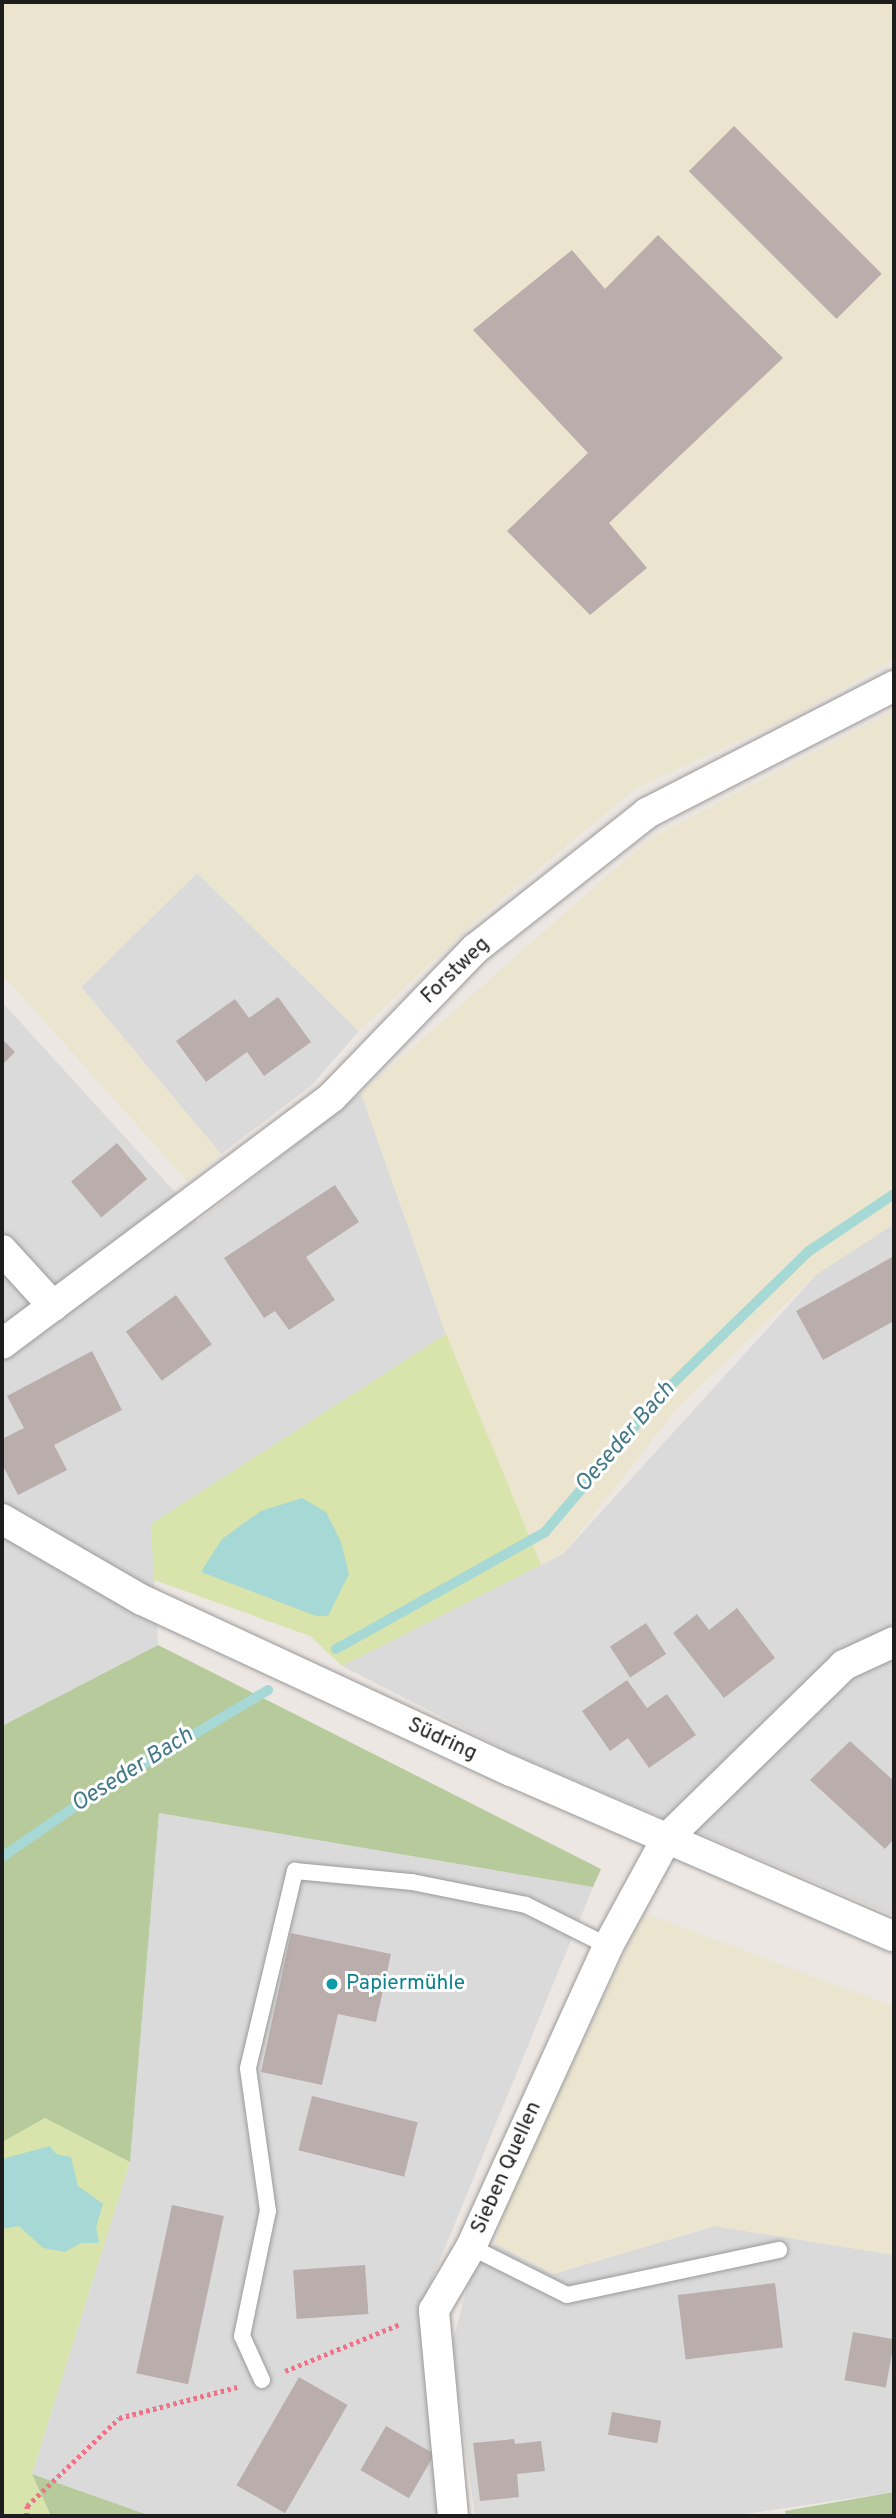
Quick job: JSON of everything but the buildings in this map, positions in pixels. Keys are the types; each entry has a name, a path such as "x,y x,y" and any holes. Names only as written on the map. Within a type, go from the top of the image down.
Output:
{"street":[{"name":"Forstweg","path":"2,1344 332,1097 475,949 647,813 894,686"},
{"path":"2,1250 53,1306"},
{"name":"Südring","path":"2,1519 142,1600 511,1772 894,1937"},
{"path":"667,1838 844,1665 894,1642"},
{"name":"Sieben Quellen","path":"433,2310 471,2247 607,1946 667,1838"},
{"path":"433,2310 453,2516"}],"lane":[{"path":"262,2380 242,2336 268,2211 248,2068 295,1871 412,1882 526,1905 607,1946"},
{"path":"471,2247 567,2295 779,2250"}],"path":[{"path":"26,2516 27,2506 119,2418 262,2380 433,2310"}],"shaded area":[{"path":"2,2 894,2 894,660 789,718 637,788 481,916 359,1031 197,873 81,987 221,1154 187,1181 2,974"},
{"path":"894,710 894,1224 817,1274 679,1406 563,1554 541,1565 446,1334 361,1093 649,839"},
{"path":"197,873 359,1031 311,1086 221,1154 81,987"},
{"path":"2,1002 175,1192 197,1222 361,1093 446,1334 151,1524 158,1645 2,1726"},
{"path":"894,1224 894,1916 516,1755 342,1666 563,1554 817,1274"},
{"path":"159,1813 593,1887 426,2294 441,2516 151,2516 32,2474 130,2162"},
{"path":"644,1913 894,2007 894,2255 715,2226 553,2274 495,2244 506,2205"},
{"path":"715,2226 894,2255 894,2492 732,2516 475,2516 451,2347 473,2266 495,2244 553,2274"}],"green space":[{"path":"446,1334 541,1565 342,1666 310,1636 154,1580 151,1524"},
{"path":"158,1645 601,1869 593,1887 159,1813 130,2162 45,2118 2,2142 2,1726"},
{"path":"45,2118 130,2162 32,2474 51,2516 2,2516 2,2142"},
{"path":"32,2474 151,2516 51,2516"},
{"path":"894,2492 894,2516 786,2516 785,2511"}],"water":[{"path":"302,1498 326,1512 341,1542 349,1574 328,1616 316,1616 201,1572 222,1539 261,1511"},
{"path":"50,2146 56,2154 71,2157 78,2186 103,2204 96,2227 99,2243 81,2243 65,2252 43,2248 19,2226 2,2229 2,2159"}],"waterway":[{"name":"Oeseder Bach","path":"336,1649 545,1532 664,1392 809,1251 894,1194"},
{"name":"Oeseder Bach","path":"2,1857 92,1795 268,1690"}],"place":[{"name":"Papiermühle","path":"332,1984"}]}
